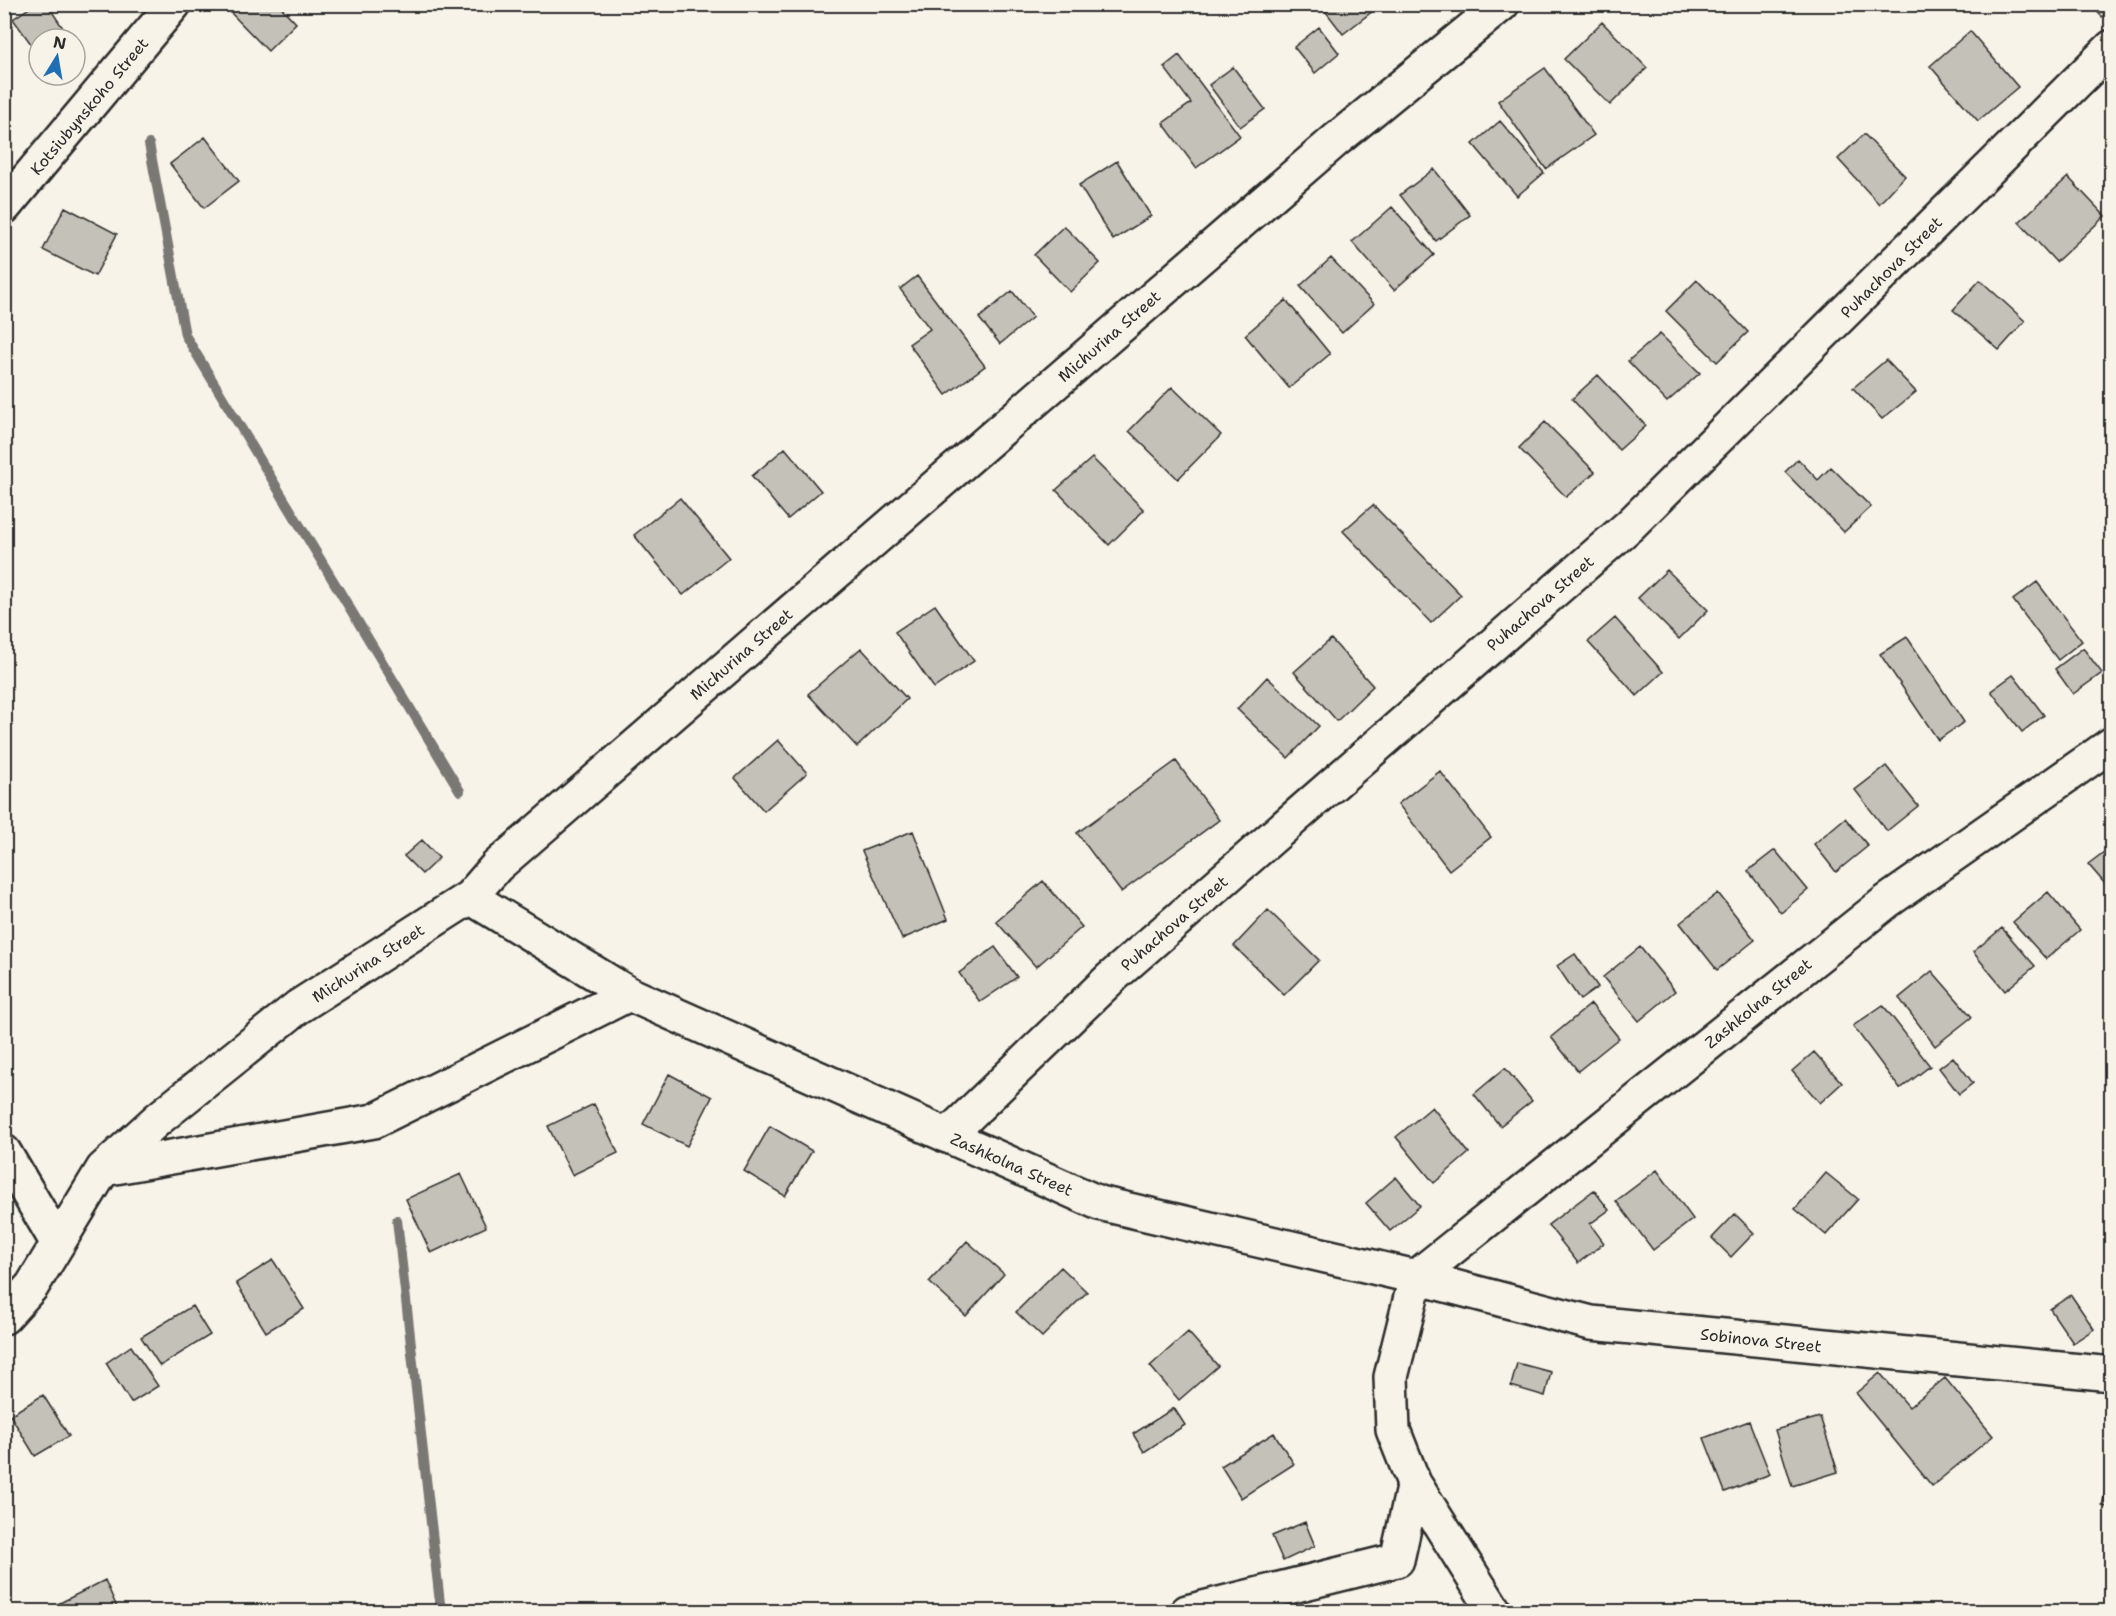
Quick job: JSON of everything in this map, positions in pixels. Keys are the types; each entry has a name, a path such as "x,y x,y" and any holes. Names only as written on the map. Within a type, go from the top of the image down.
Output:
{"street":[{"name":"Kotsiubynskoho Street","path":"4,207 174,4"},
{"name":"Michurina Street","path":"4,1317 32,1286 103,1169 158,1119 298,1007 470,897 497,866 1310,162 1502,4"},
{"name":"Puhachova Street","path":"947,1136 1111,978 1630,525 2112,47"},
{"name":"Zashkolna Street","path":"470,897 628,994 1100,1203 1416,1277 1886,902 2112,744"},
{"path":"103,1169 374,1121 628,994"},
{"path":"4,1152 57,1242"},
{"name":"Sobinova Street","path":"1416,1277 1591,1323 2110,1373"},
{"path":"1416,1277 1390,1377 1393,1430 1414,1483 1496,1611"},
{"path":"1186,1611 1397,1560 1414,1483"}],"building":[{"path":"35,4 47,4 62,27 27,27 27,38 13,19"},
{"path":"240,4 278,4 296,23 268,51 231,13"},
{"path":"1320,4 1370,4 1374,10 1343,34"},
{"path":"2090,4 2112,4 2112,7 2102,17"},
{"path":"1602,22 1647,68 1610,105 1564,59"},
{"path":"1319,27 1339,53 1315,73 1294,47"},
{"path":"1970,31 2018,87 1978,121 1930,66"},
{"path":"1179,55 1240,136 1196,168 1163,123 1191,103 1164,67"},
{"path":"1233,67 1265,109 1240,127 1209,85"},
{"path":"1545,68 1594,135 1546,169 1498,101"},
{"path":"1500,121 1544,173 1517,196 1473,144"},
{"path":"1864,134 1905,176 1879,204 1838,159"},
{"path":"205,137 239,181 204,208 170,164"},
{"path":"1117,161 1151,216 1113,240 1079,185"},
{"path":"1434,169 1470,215 1436,241 1400,195"},
{"path":"2068,177 2105,216 2056,262 2019,222"},
{"path":"65,207 117,234 95,276 43,250"},
{"path":"1392,207 1434,255 1394,290 1352,242"},
{"path":"1064,226 1100,263 1070,292 1034,255"},
{"path":"1331,258 1374,304 1342,333 1300,286"},
{"path":"917,276 985,366 946,395 909,344 930,329 900,289"},
{"path":"1697,280 1748,332 1717,362 1666,311"},
{"path":"1980,280 2025,321 1999,350 1953,310"},
{"path":"1012,291 1033,317 1000,344 979,318"},
{"path":"1286,300 1330,354 1289,388 1245,335"},
{"path":"1660,334 1700,373 1667,402 1628,361"},
{"path":"1886,360 1916,392 1882,419 1853,388"},
{"path":"1598,375 1646,426 1619,450 1572,399"},
{"path":"1172,387 1221,435 1178,479 1129,431"},
{"path":"1545,422 1595,472 1566,497 1519,448"},
{"path":"785,448 821,491 788,519 752,476"},
{"path":"1092,458 1144,510 1109,545 1056,490"},
{"path":"1798,459 1818,480 1831,467 1871,507 1844,532 1785,472"},
{"path":"680,498 729,558 683,595 634,535"},
{"path":"1373,505 1461,595 1431,623 1343,531"},
{"path":"1667,570 1708,610 1679,639 1638,598"},
{"path":"2037,582 2082,641 2058,660 2013,600"},
{"path":"935,605 974,661 934,688 895,632"},
{"path":"1615,618 1663,672 1637,696 1588,642"},
{"path":"1907,637 1964,722 1938,740 1880,654"},
{"path":"1331,639 1373,686 1337,721 1294,672"},
{"path":"861,648 907,699 857,747 808,694"},
{"path":"2083,648 2102,673 2073,694 2055,669"},
{"path":"2013,675 2044,715 2022,732 1991,691"},
{"path":"1267,677 1319,726 1288,758 1237,709"},
{"path":"778,740 807,773 764,811 735,778"},
{"path":"1176,761 1219,820 1121,892 1077,833"},
{"path":"1886,766 1918,806 1887,831 1855,790"},
{"path":"1440,771 1491,837 1449,870 1398,804"},
{"path":"1845,818 1868,846 1836,872 1814,844"},
{"path":"913,831 948,919 902,939 862,851"},
{"path":"422,840 439,858 422,874 404,856"},
{"path":"2112,846 2112,892 2088,864"},
{"path":"1775,850 1808,890 1781,913 1748,871"},
{"path":"1043,881 1082,927 1036,967 996,921"},
{"path":"2048,892 2080,930 2046,959 2013,922"},
{"path":"1718,893 1755,940 1717,970 1680,923"},
{"path":"1268,910 1319,960 1284,995 1234,946"},
{"path":"2002,928 2035,966 2005,991 1973,952"},
{"path":"995,947 1017,977 980,1002 959,973"},
{"path":"1640,947 1675,991 1639,1021 1603,977"},
{"path":"1575,954 1598,987 1580,1000 1557,966"},
{"path":"1932,971 1972,1017 1935,1046 1899,998"},
{"path":"1591,1004 1619,1038 1578,1071 1551,1037"},
{"path":"1883,1005 1930,1066 1900,1089 1853,1026"},
{"path":"1814,1052 1842,1083 1820,1103 1792,1071"},
{"path":"1953,1057 1973,1083 1959,1094 1939,1068"},
{"path":"1505,1068 1532,1101 1500,1126 1474,1094"},
{"path":"669,1074 712,1097 687,1146 643,1124"},
{"path":"594,1104 618,1153 572,1175 548,1126"},
{"path":"1432,1107 1469,1153 1434,1183 1396,1137"},
{"path":"770,1126 812,1151 785,1196 744,1171"},
{"path":"1657,1170 1693,1219 1653,1250 1616,1201"},
{"path":"1826,1173 1858,1199 1826,1235 1795,1209"},
{"path":"461,1174 486,1227 431,1253 406,1199"},
{"path":"1396,1177 1420,1206 1390,1231 1366,1203"},
{"path":"1594,1190 1609,1210 1590,1224 1604,1243 1578,1263 1548,1225"},
{"path":"1735,1214 1754,1233 1731,1257 1712,1238"},
{"path":"967,1241 1004,1274 966,1316 929,1282"},
{"path":"273,1260 304,1309 266,1332 236,1283"},
{"path":"1061,1267 1087,1292 1042,1337 1016,1312"},
{"path":"2071,1295 2094,1329 2073,1343 2050,1309"},
{"path":"192,1306 210,1335 160,1366 141,1337"},
{"path":"1188,1332 1218,1366 1179,1400 1150,1366"},
{"path":"131,1346 158,1386 131,1403 106,1363"},
{"path":"1517,1363 1551,1372 1545,1396 1511,1386"},
{"path":"1880,1373 1909,1407 1945,1378 1993,1436 1932,1486 1856,1393"},
{"path":"43,1395 69,1436 35,1456 10,1415"},
{"path":"1174,1408 1185,1425 1144,1452 1133,1434"},
{"path":"1820,1417 1838,1472 1792,1486 1775,1430"},
{"path":"1749,1421 1770,1474 1725,1492 1704,1438"},
{"path":"1274,1433 1294,1464 1241,1498 1221,1466"},
{"path":"2112,1462 2112,1508 2102,1506"},
{"path":"1305,1522 1315,1546 1283,1561 1272,1536"},
{"path":"105,1580 119,1612 56,1612 54,1606"}],"waterway":[{"path":"149,144 185,335 460,791"},
{"path":"397,1220 441,1612"}]}
